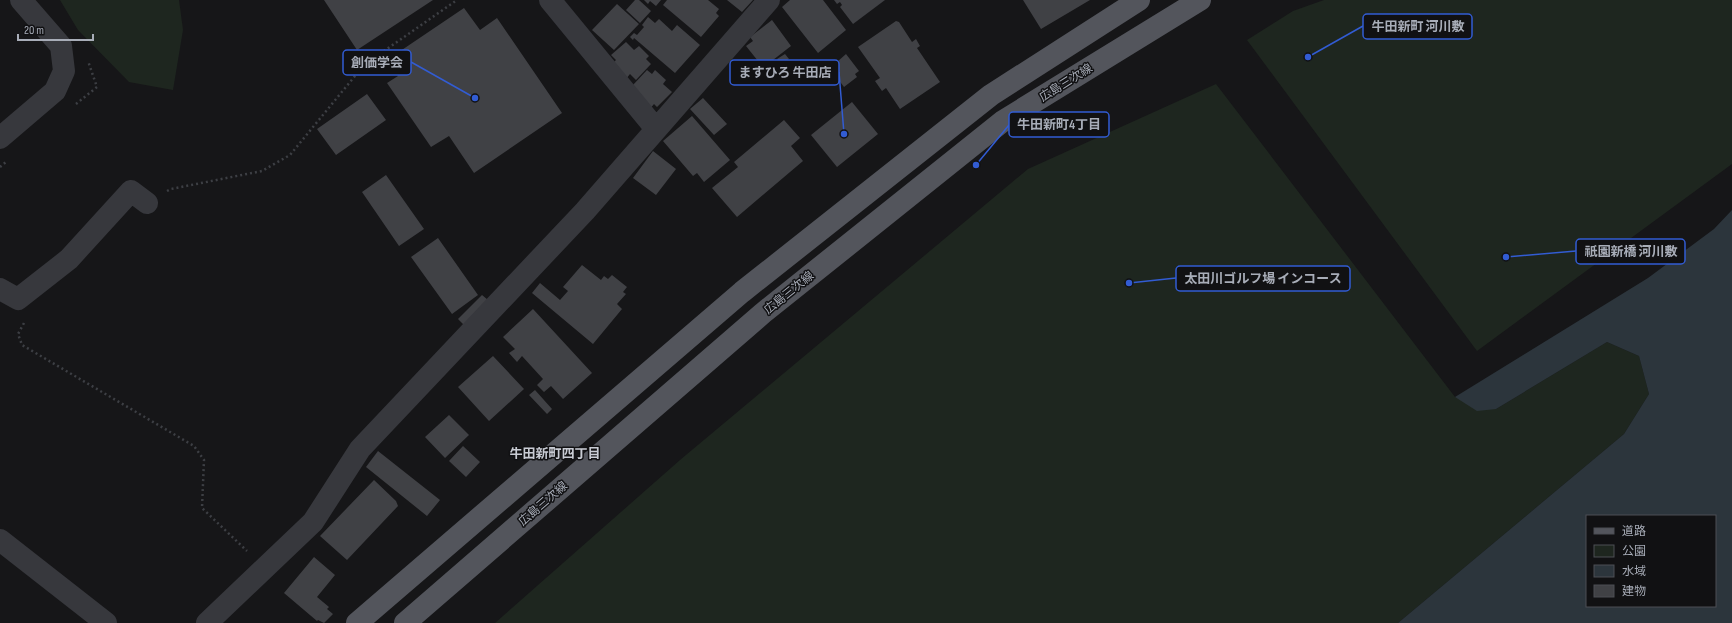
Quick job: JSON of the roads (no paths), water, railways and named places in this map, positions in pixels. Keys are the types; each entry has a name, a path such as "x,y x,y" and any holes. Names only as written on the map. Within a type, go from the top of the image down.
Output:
{"main road":[{"path":"357,623 742,292 991,95 1139,0"},
{"name":"広島三次線","path":"405,623 763,313 1003,121 1200,0"}],"street":[{"path":"0,138 55,91 64,71 61,46 21,0"},
{"path":"550,0 656,129"},
{"path":"207,623 313,522 360,449 585,211 769,0"},
{"path":"0,289 18,299 69,259 131,191 147,203"},
{"path":"0,540 106,623"}],"water":[{"path":"1732,210 1732,623 1398,623 1624,434 1649,394 1639,356 1607,342 1496,409 1477,411 1455,397 1648,278 1714,229"}],"place":[{"name":"牛田新町 河川敷","path":"1308,57"},
{"name":"創価学会","path":"475,98"},
{"name":"ますひろ 牛田店","path":"844,134"},
{"name":"牛田新町4丁目","path":"976,165"},
{"name":"祇園新橋 河川敷","path":"1506,257"},
{"name":"太田川ゴルフ場 インコース","path":"1129,283"}],"district":[{"name":"牛田新町四丁目","path":"555,454"}]}
